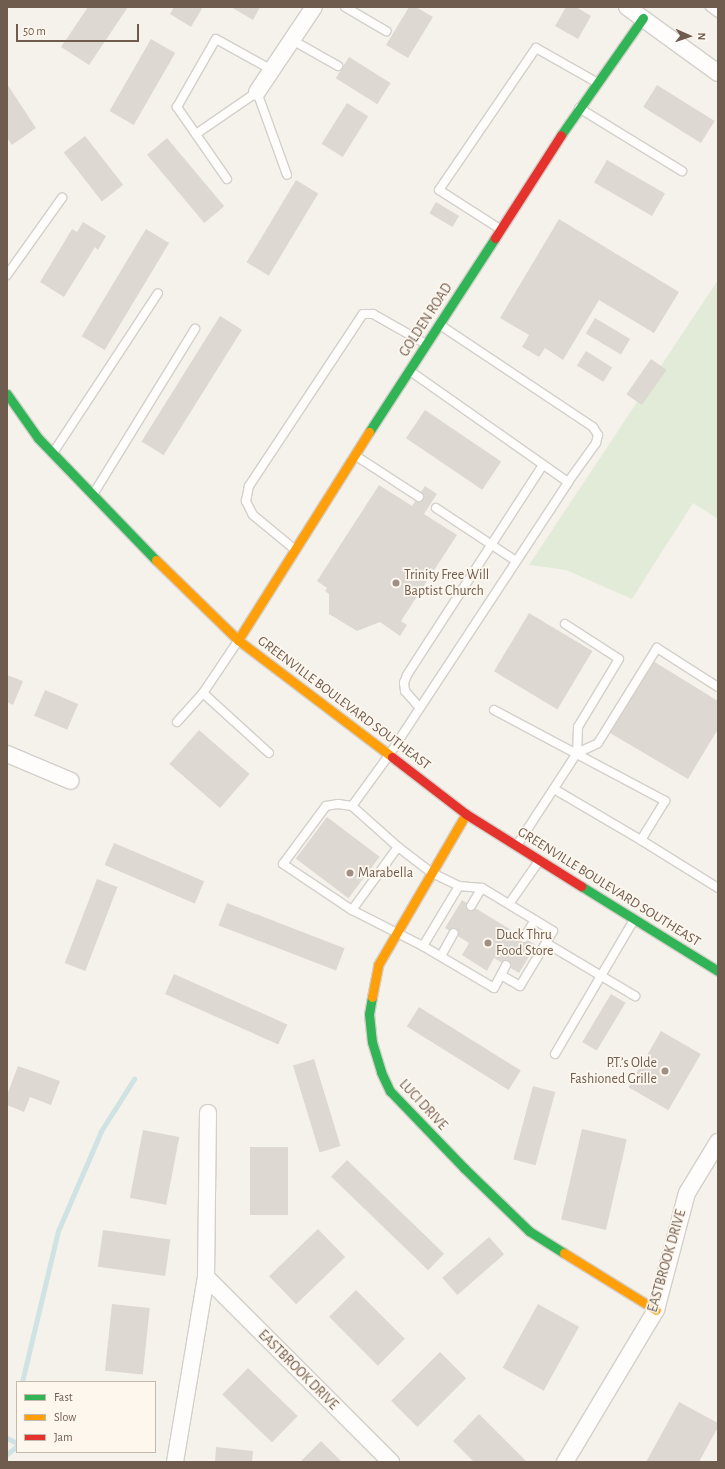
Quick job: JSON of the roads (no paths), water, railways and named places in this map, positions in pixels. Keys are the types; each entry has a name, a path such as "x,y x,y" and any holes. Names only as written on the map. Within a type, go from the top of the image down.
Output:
{"main road":[{"name":"GOLDEN ROAD","path":"238,640 294,549 579,108 596,82 643,18"},
{"name":"GREENVILLE BOULEVARD SOUTHEAST","path":"7,394 38,438 161,566 238,640 466,814 718,972"},
{"name":"LUCI DRIVE","path":"466,814 378,965 369,1014 372,1042 381,1072 390,1091 464,1168 529,1231 656,1310"}],"street":[{"path":"257,92 314,7"},
{"path":"628,7 718,73"},
{"path":"7,754 71,781"},
{"path":"175,1462 206,1277 208,1113"},
{"name":"EASTBROOK DRIVE","path":"565,1462 656,1310 687,1193 718,1142"},
{"name":"EASTBROOK DRIVE","path":"206,1277 391,1462"}],"lane":[{"path":"345,7 386,31"},
{"path":"710,7 718,13"},
{"path":"227,179 177,107 216,40 272,70"},
{"path":"292,40 338,66"},
{"path":"500,230 439,190 536,48 596,82"},
{"path":"196,134 257,92 287,175"},
{"path":"579,108 682,171"},
{"path":"7,275 62,198"},
{"path":"53,453 158,293"},
{"path":"294,549 253,515 246,501 249,486 363,314 373,314 426,344"},
{"path":"352,806 389,755 419,706 568,482 596,443 598,435 593,427 440,324"},
{"path":"93,495 195,329"},
{"path":"409,371 568,482"},
{"path":"355,456 419,497"},
{"path":"419,706 405,691 404,683 407,675 544,465"},
{"path":"436,508 516,561"},
{"path":"517,846 577,753 578,727 619,659 565,624"},
{"path":"177,722 204,693 238,640"},
{"path":"577,753 598,743 657,648 718,687"},
{"path":"204,693 269,753"},
{"path":"494,710 665,800 641,840"},
{"path":"554,790 641,840 718,888"},
{"path":"501,975 520,986 553,931 482,888 459,886 432,873 398,847 352,806 338,804 326,806 284,864 352,910 423,946 494,988 506,965"},
{"path":"352,910 398,847"},
{"path":"509,904 539,861"},
{"path":"423,946 459,886"},
{"path":"472,906 482,888"},
{"path":"524,938 535,920"},
{"path":"555,1054 600,976 635,920"},
{"path":"441,956 454,933"},
{"path":"546,943 635,996"}],"waterway":[{"path":"22,1381 58,1231 101,1131 134,1079"},
{"path":"7,1438 16,1442"},
{"path":"7,1454 16,1447"}],"place":[{"name":"Trinity Free Will Baptist Church","path":"396,583"},
{"name":"Marabella","path":"350,873"},
{"name":"Duck Thru Food Store","path":"488,943"},
{"name":"P.T.’s Olde Fashioned Grille","path":"665,1071"}]}
